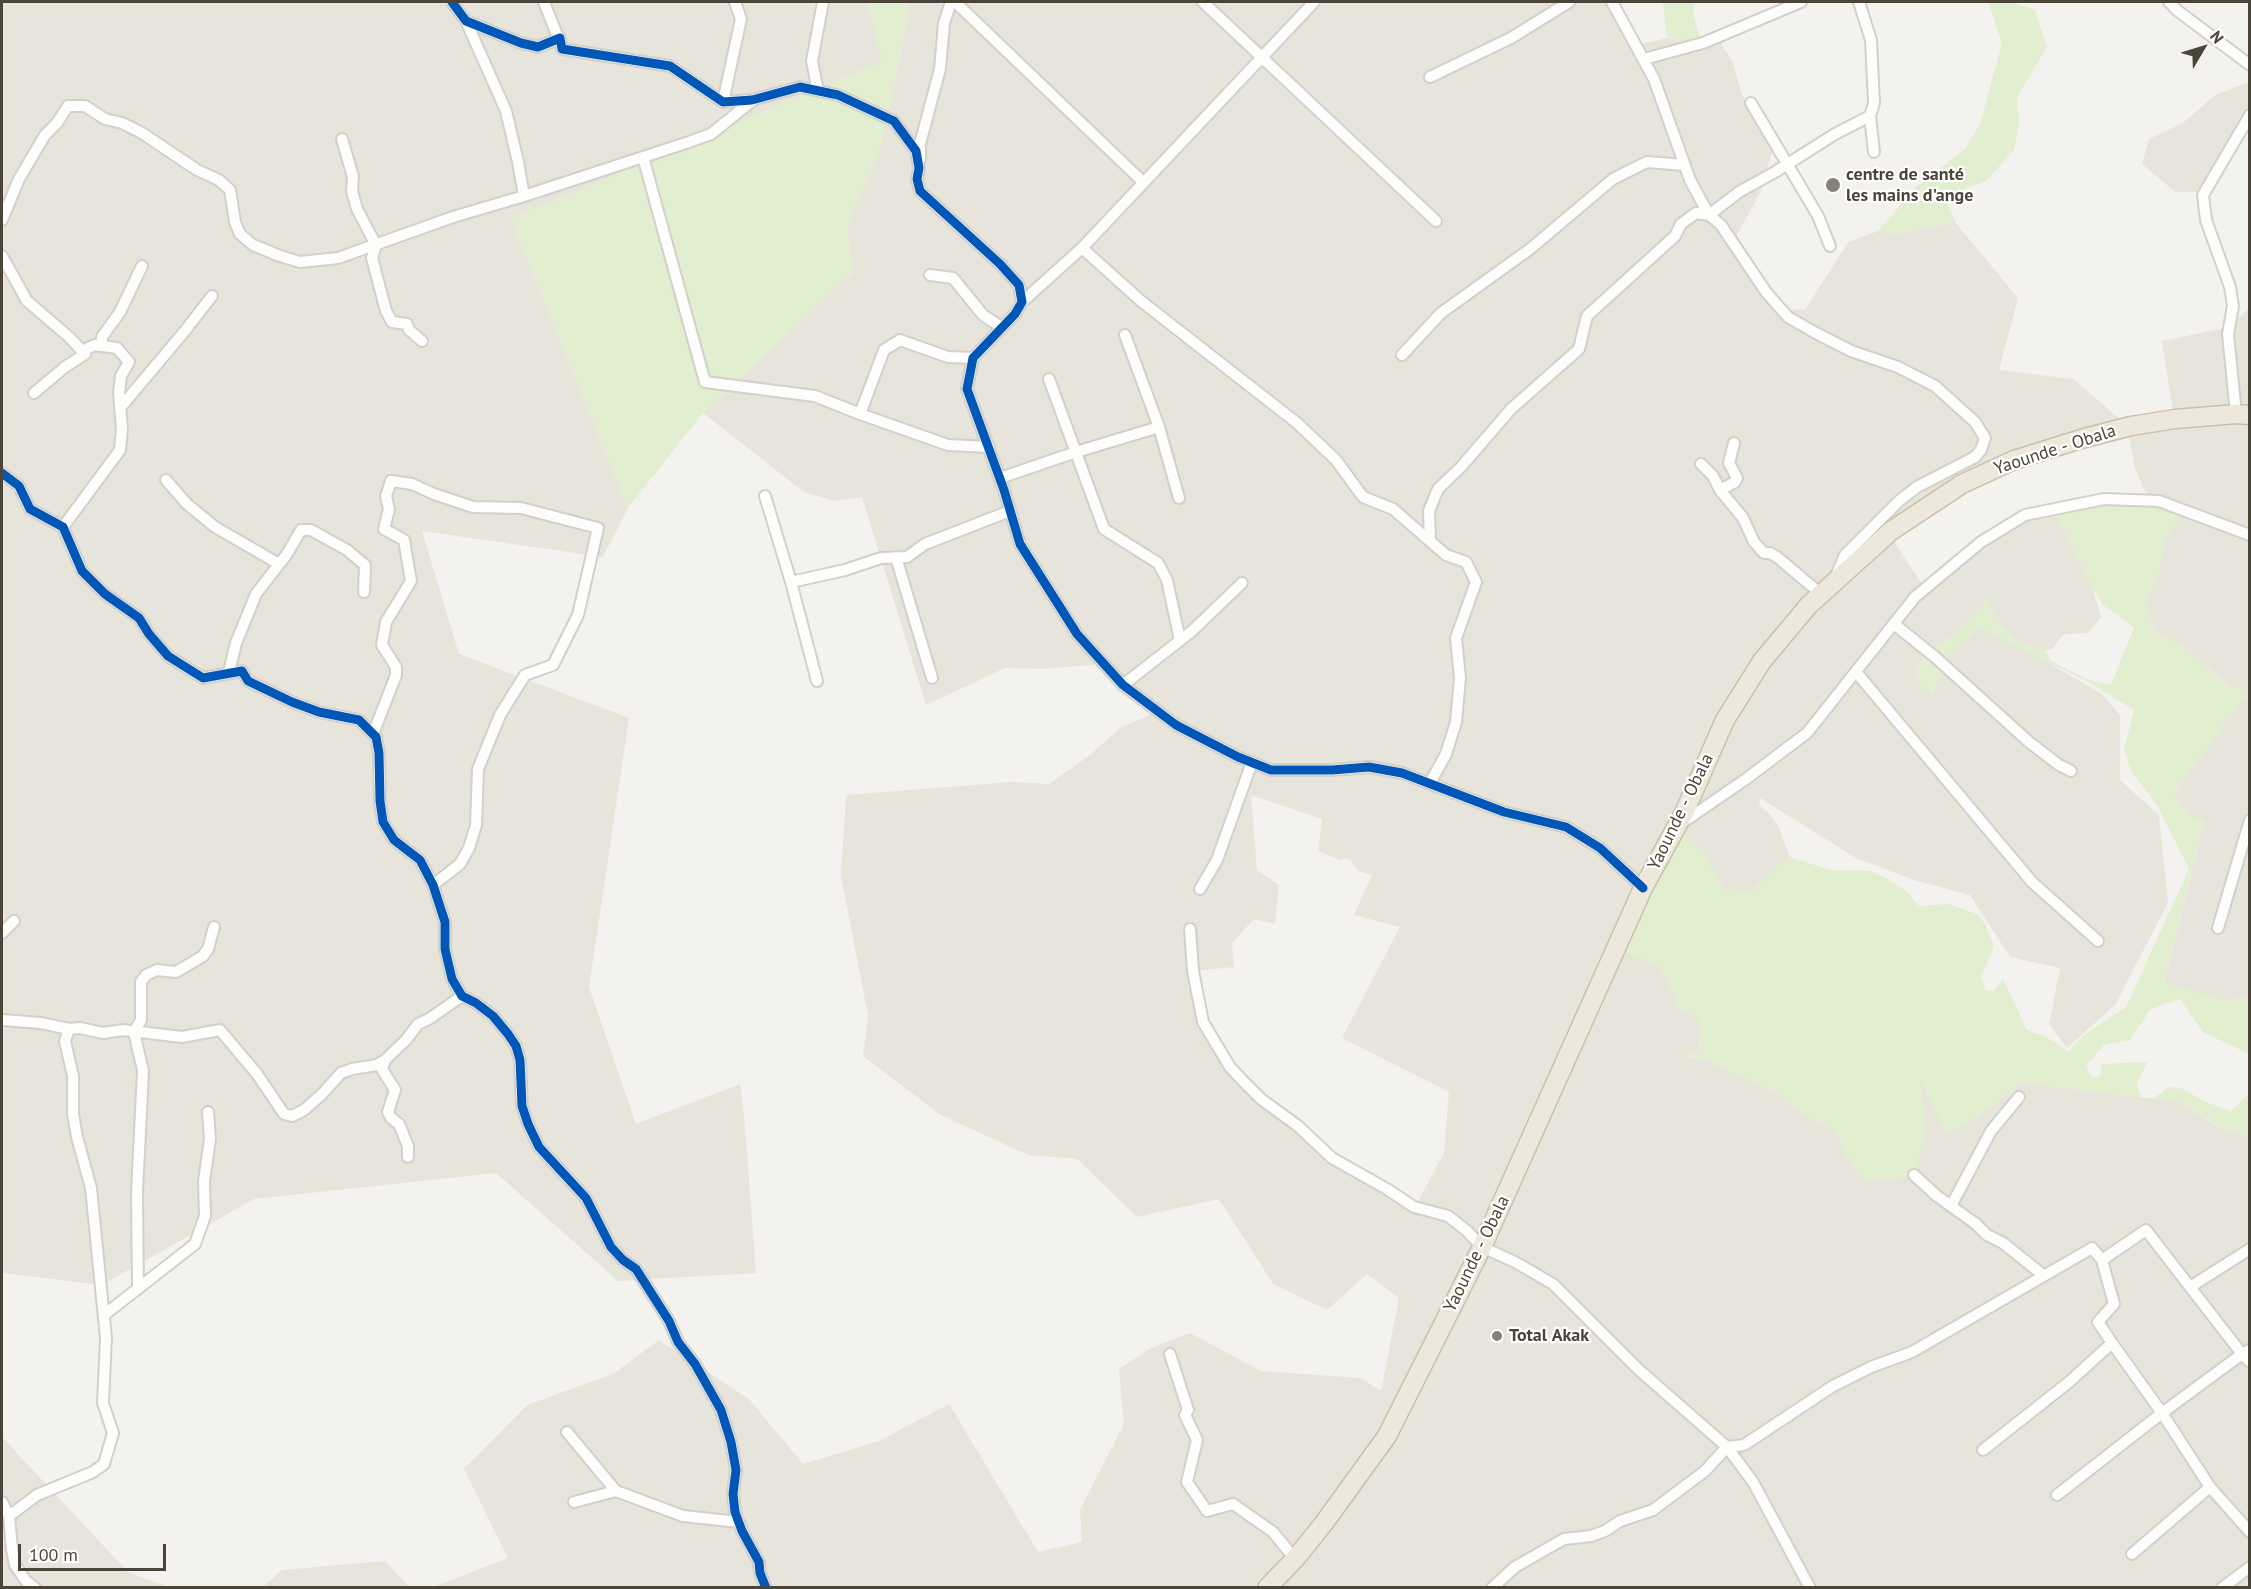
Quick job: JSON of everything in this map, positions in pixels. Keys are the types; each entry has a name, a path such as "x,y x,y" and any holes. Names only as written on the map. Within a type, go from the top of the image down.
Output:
{"highway":[{"name":"Yaounde - Obala","path":"1267,1587 1295,1559 1324,1523 1387,1436 1482,1247 1643,888 1676,826 1725,720 1762,661 1827,588 1891,531 1962,484 2014,460 2131,426 2175,419 2243,415"}],"street":[{"path":"452,2 466,21 506,111 524,196"},
{"path":"544,2 560,38 562,49 670,66 723,102 752,100 800,87 838,95 894,121 916,151 920,168"},
{"path":"723,102 741,19 735,2"},
{"path":"818,91 812,61 823,2"},
{"path":"1022,302 1019,285 920,191 917,178 920,168 921,144 936,87 944,42 944,23 953,2 1143,182"},
{"path":"1203,2 1436,221"},
{"path":"1314,2 1082,248 1022,302 1015,314 972,358 967,389 1000,478 1020,544 1077,634 1123,685 1176,725 1238,757 1271,770 1332,770 1369,767 1402,773 1504,812 1566,827 1600,848 1643,888"},
{"path":"1430,77 1510,38 1569,2"},
{"path":"1612,2 1644,59 1670,120 1690,180 1709,215 1721,225 1758,281 1788,317 1851,351 1898,367 1935,386 1975,422 1985,438 1981,450 1975,457 1917,487 1899,501 1845,555 1827,588 1770,553 1764,553 1754,542 1743,518 1701,464"},
{"path":"1644,59 1703,43 1801,2"},
{"path":"1859,2 1871,40 1874,103 1870,116 1874,152"},
{"path":"2169,2 2250,66"},
{"path":"466,21 521,44 538,47 560,38"},
{"path":"2,220 20,179 45,135 57,123 68,106 85,106 105,118 122,123 142,133 197,170 219,180 230,190 237,229 240,234 253,245 300,262 338,258 453,217 711,134 752,100"},
{"path":"1751,104 1818,216 1830,246"},
{"path":"2243,415 2228,334 2233,306 2230,288 2206,220 2203,195 2250,115"},
{"path":"1430,541 1429,511 1438,489 1461,467 1511,409 1579,349 1587,316 1675,236 1682,224 1696,213 1709,215 1739,192 1835,134 1870,116"},
{"path":"342,139 353,177 352,191 357,209 376,245 372,258 386,311 392,322 408,324 409,330 422,341"},
{"path":"643,157 705,382 815,396 948,445 989,447"},
{"path":"1402,355 1441,313 1530,249 1613,179 1647,162 1685,165"},
{"path":"1082,248 1141,301 1298,423 1336,460 1363,497 1393,509 1446,555 1466,562 1476,582 1456,638 1460,678 1456,722 1446,754 1430,783"},
{"path":"2,256 27,301 85,354"},
{"path":"101,346 102,337 120,312 142,266"},
{"path":"930,275 953,278 983,315 1001,327"},
{"path":"120,408 212,296"},
{"path":"1125,335 1159,427 1179,498"},
{"path":"860,414 884,350 900,340 948,357 972,358"},
{"path":"34,393 85,354 86,349 94,345 117,348 129,362 121,376 120,450 63,528"},
{"path":"1049,379 1104,529 1158,563 1167,580 1179,640"},
{"path":"1000,478 1159,427"},
{"path":"1720,490 1735,482 1737,478 1729,462 1734,443"},
{"path":"2,473 18,486 30,509 63,528 82,571 105,594 139,618 168,656 203,678 242,671 248,681 292,702 319,712 359,720 373,734 379,753 383,822 394,840 420,860 433,885 445,922 445,949 452,979 462,996 494,1016 516,1046 520,1060 522,1106 539,1147 586,1198 611,1247 623,1260 636,1269 721,1410 731,1442 736,1470 733,1494 735,1512 759,1562 760,1573 766,1587"},
{"path":"166,480 187,504 215,527 279,564"},
{"path":"373,734 396,675 396,667 382,645 386,622 411,581 404,540 384,529 389,509 386,496 391,481 412,484 473,507 522,508 598,528 578,615 552,665 525,675 500,715 478,770 476,825 469,848 460,864 433,885"},
{"path":"765,495 817,681"},
{"path":"1676,826 1746,779 1807,733 1915,597 1981,542 2025,515 2104,498 2158,501 2250,535"},
{"path":"791,582 845,570 881,558 907,557 925,544 1010,511"},
{"path":"229,672 236,643 256,594 301,530 311,530 347,550 365,565 364,592"},
{"path":"896,557 932,678"},
{"path":"1123,685 1179,640 1242,583"},
{"path":"1894,624 1935,657 2029,742 2059,765 2071,771"},
{"path":"1857,672 2031,882 2098,941"},
{"path":"1200,889 1217,860 1252,762"},
{"path":"2218,928 2250,820"},
{"path":"2,933 14,921"},
{"path":"138,1289 137,1192 142,1071 134,1032 141,1020 141,982 146,975 157,970 176,972 203,956 208,949 214,927"},
{"path":"1190,929 1193,971 1203,1022 1230,1067 1261,1099 1298,1126 1332,1158 1414,1207 1448,1216 1482,1247 1515,1262 1553,1284 1638,1369 1727,1447 1753,1482 1810,1587"},
{"path":"2,1020 41,1023 69,1029 80,1028 103,1033 123,1030 182,1037 220,1030 257,1074 284,1114 292,1116 316,1100 341,1072 377,1065 385,1060 406,1040 418,1024 462,996"},
{"path":"9,1516 37,1495 93,1472 104,1464 113,1433 103,1403 106,1338 104,1315 91,1188 77,1137 73,1076 65,1041 69,1029"},
{"path":"385,1060 382,1069 395,1090 388,1112 391,1118 399,1124 408,1146 408,1157"},
{"path":"1951,1206 1991,1131 2019,1097"},
{"path":"104,1315 195,1244 205,1216 204,1182 210,1139 208,1112"},
{"path":"1914,1175 1987,1235 2003,1243 2043,1275"},
{"path":"2056,1495 2162,1413 2247,1355 2146,1230 2102,1260"},
{"path":"1492,1587 1515,1567 1564,1539 1591,1536 1626,1518 1653,1510 1705,1471 1727,1447 1744,1444 1833,1386 1871,1367 1912,1352 2092,1248 2102,1260 2114,1304 2098,1322 2162,1413 2210,1487 2250,1532"},
{"path":"2190,1287 2250,1249"},
{"path":"1983,1450 2069,1382 2112,1343"},
{"path":"1170,1354 1188,1410 1185,1415 1197,1440 1187,1482 1207,1511 1233,1504 1274,1532 1295,1559"},
{"path":"567,1432 616,1491 683,1516 739,1522"},
{"path":"2132,1554 2210,1487"},
{"path":"574,1502 616,1491"},
{"path":"2,1502 9,1516 15,1565 26,1581 34,1587"},
{"path":"2222,1587 2250,1567"}],"shaded area":[{"path":"2,2 867,2 883,61 511,219 628,508 603,557 422,531 459,654 629,718 589,987 636,1124 740,1084 756,1273 618,1281 496,1173 254,1199 102,1285 2,1273"},
{"path":"909,2 1612,2 1638,45 1667,38 1690,44 1719,40 1733,63 1742,95 1773,150 1761,191 1732,244 1775,308 1805,310 1848,242 1878,231 1898,234 1955,222 2018,298 1999,370 2073,379 2127,425 2047,445 1887,531 1923,586 1971,544 2014,518 2052,507 2092,587 2101,617 2088,633 2064,634 2052,649 2045,650 2023,644 2002,627 1987,600 1964,626 1926,656 1919,684 1932,695 1946,657 1978,628 2039,657 2102,694 2120,715 2120,780 2159,815 2168,903 2115,1005 2067,1048 2049,1024 2060,968 2010,957 1970,895 1914,880 1856,858 1760,798 1759,805 1771,815 1779,828 1790,857 1751,891 1724,889 1700,847 1662,970 1680,1008 1701,1020 1699,1052 1684,1056 1705,1060 1771,1090 1803,1113 1835,1130 1846,1154 1863,1179 1919,1078 1966,1125 2022,1083 2179,1102 2214,1124 2249,1139 2249,1587 431,1588 508,1558 464,1469 527,1405 613,1374 659,1340 749,1399 803,1464 879,1441 949,1404 1038,1552 1082,1542 1080,1510 1124,1424 1119,1369 1151,1348 1190,1333 1261,1371 1361,1378 1381,1391 1399,1298 1367,1274 1327,1310 1273,1284 1219,1199 1137,1217 1077,1159 1028,1155 939,1114 863,1056 868,1016 841,875 846,795 1011,782 1049,784 1090,755 1120,728 1156,712 1101,664 1043,669 1005,668 926,705 862,497 834,501 804,492 703,413 863,263 852,271 847,225 880,149 905,33","holes":["1251,795 1322,819 1318,851 1340,860 1346,858 1358,871 1372,875 1354,915 1400,927 1342,1038 1449,1092 1444,1153 1415,1207 1332,1158 1230,1067 1203,1022 1194,971 1234,967 1232,943 1254,919 1275,924 1279,885 1257,870"]},
{"path":"2249,82 2249,125 2200,192 2175,192 2142,164 2149,139 2183,123 2215,95"},
{"path":"2249,308 2249,691 2233,688 2186,649 2155,630 2144,606 2158,576 2164,542 2183,510 2150,500 2135,469 2127,425 2174,417 2162,341 2230,327"},
{"path":"2244,697 2250,700 2249,997 2226,1001 2164,983 2204,821 2190,816 2173,795"},
{"path":"2,1437 128,1572 168,1587 2,1587"},
{"path":"385,1561 409,1587 263,1587 282,1570"}],"green space":[{"path":"867,2 909,2 905,33 880,149 847,226 852,271 877,250 703,413 628,508 511,219 882,61"},
{"path":"1663,2 1694,2 1693,14 1700,37 1690,44 1667,38"},
{"path":"1988,2 2011,2 2035,10 2047,47 2017,97 2019,125 2014,150 1987,180 1955,193 1947,203 1955,222 1898,234 1878,231 1896,211 1905,196 1965,149 1980,124 2002,43"},
{"path":"2150,500 2184,510 2164,542 2158,576 2144,606 2155,630 2186,649 2233,688 2249,691 2250,700 2244,698 2173,795 2190,816 2204,820 2164,982 2226,1001 2249,997 2249,1054 2203,1032 2180,999 2151,1009 2130,1040 2104,1045 2086,1066 2093,1079 2101,1073 2102,1064 2147,1062 2137,1085 2141,1097 2154,1098 2169,1087 2184,1089 2203,1101 2231,1111 2249,1093 2249,1139 2215,1124 2179,1102 2022,1083 1966,1125 1947,1134 1920,1080 1926,1130 1914,1175 1886,1181 1863,1179 1846,1154 1835,1130 1803,1113 1771,1090 1705,1060 1682,1055 1699,1051 1701,1020 1680,1008 1662,970 1616,948 1673,828 1700,847 1724,889 1751,891 1790,857 1830,870 1871,871 1906,891 1919,906 1948,904 1977,914 1985,924 1994,947 1981,976 1986,991 1994,991 2003,979 2027,1030 2046,1037 2068,1051 2085,1034 2126,1007 2189,869 2158,807 2130,769 2124,749 2134,710 2088,682 1978,628 1946,657 1932,695 1919,684 1915,668 1926,656 1964,626 1987,599 2002,627 2023,644 2045,650 2051,661 2087,679 2111,685 2134,628 2103,605 2052,507 2099,507"}],"cycle path":[{"path":"452,2 466,21 521,43 538,47 560,38 562,49 670,66 723,102 752,100 800,87 838,95 894,121 916,151 920,191 1000,264 1019,285 1022,302 1015,314 973,358 967,389 1004,490 1020,544 1077,634 1123,685 1176,725 1238,757 1271,770 1332,770 1369,767 1402,773 1504,812 1566,827 1600,848 1643,888"},
{"path":"2,473 19,486 30,509 63,527 82,571 105,594 139,618 168,656 203,678 242,671 248,681 292,702 319,712 359,720 376,737 383,822 394,840 420,860 433,885 445,922 445,949 452,979 462,996 493,1016 516,1046 520,1060 522,1106 539,1147 586,1198 611,1247 623,1260 636,1269 721,1410 731,1442 736,1470 733,1494 735,1512 742,1531 759,1562 760,1573 766,1588"}],"place":[{"name":"centre de santé les mains d'ange","path":"1833,185"},
{"name":"Total Akak","path":"1497,1336"}]}
